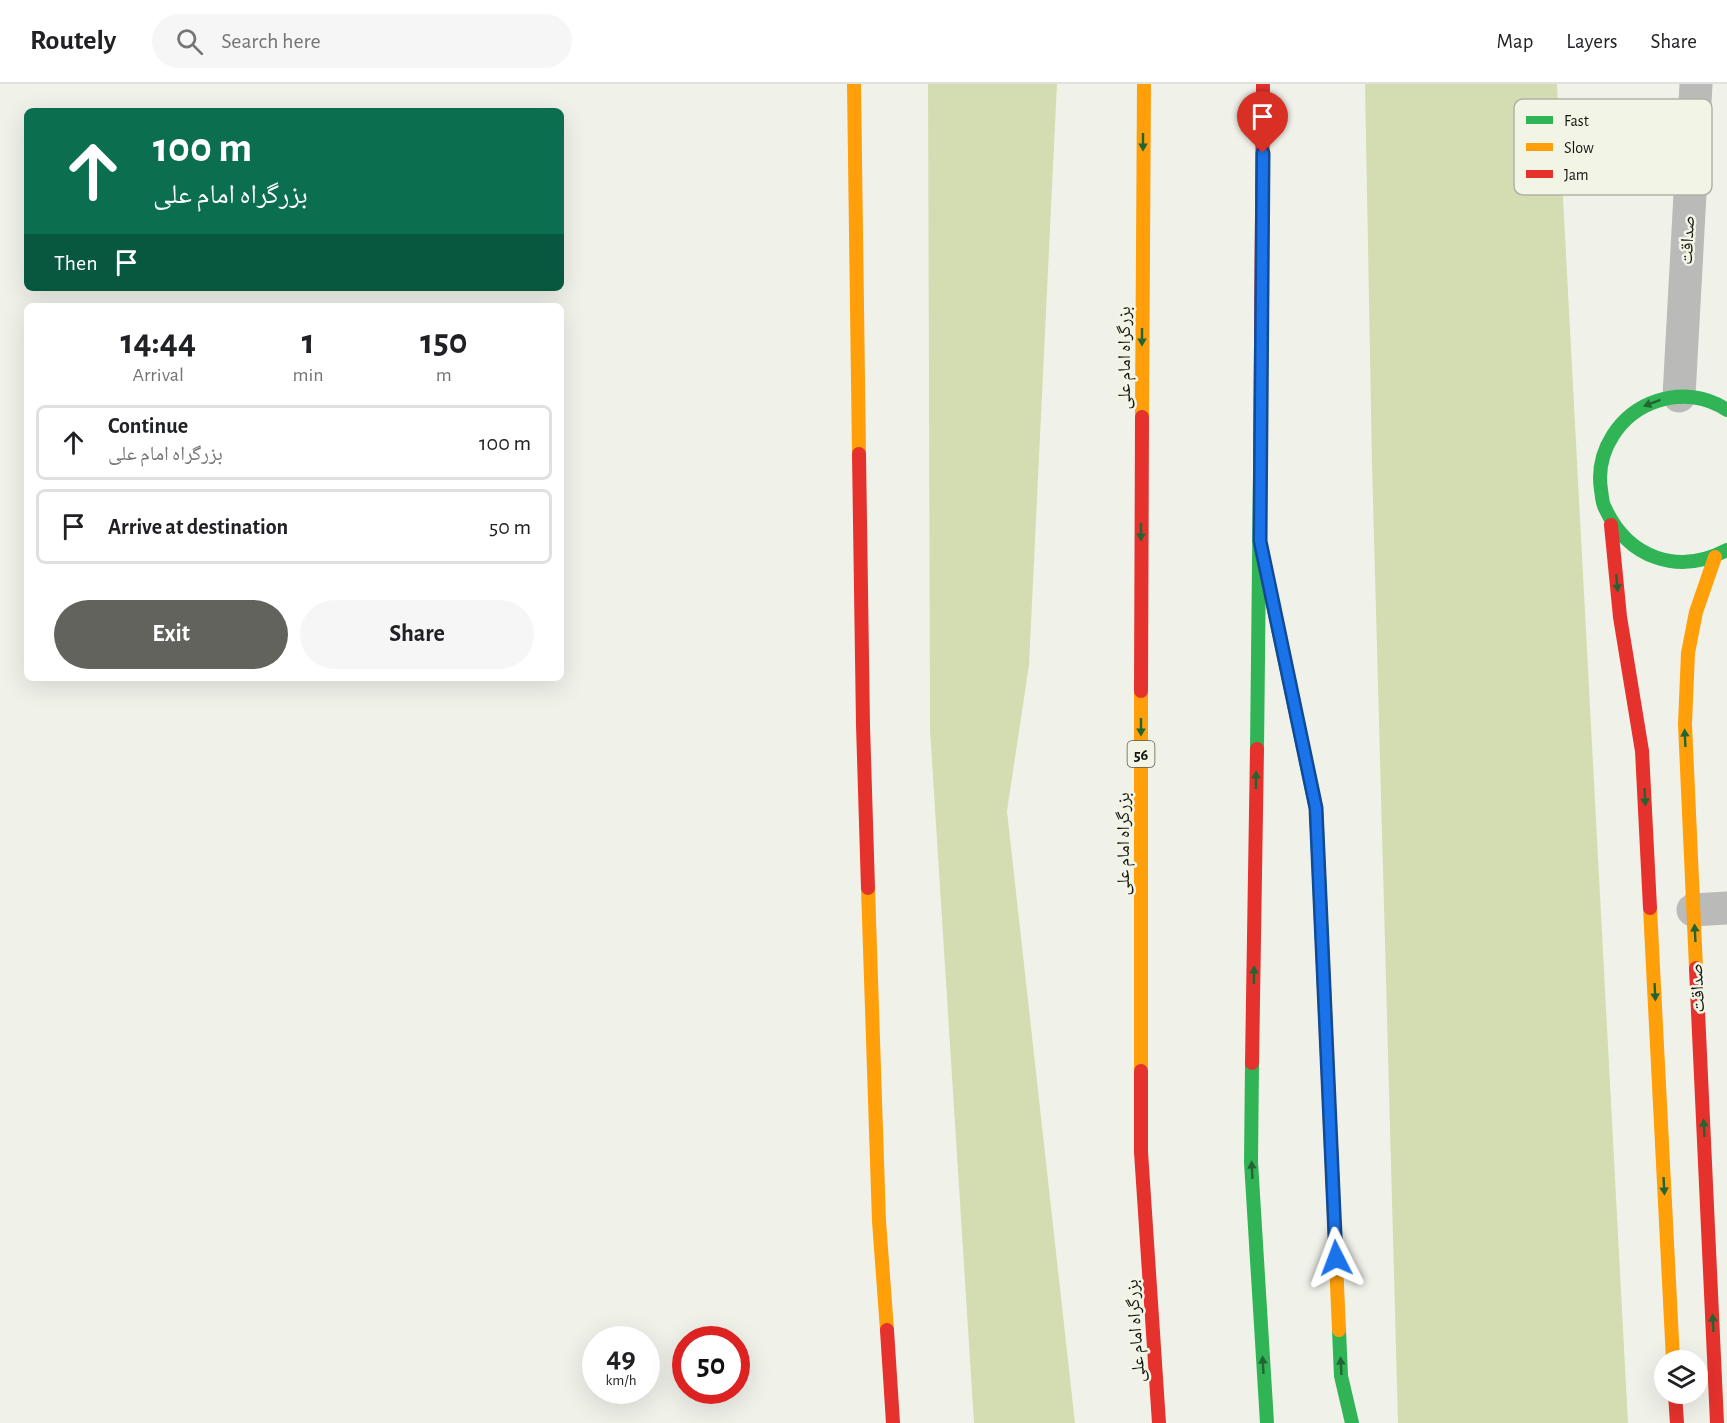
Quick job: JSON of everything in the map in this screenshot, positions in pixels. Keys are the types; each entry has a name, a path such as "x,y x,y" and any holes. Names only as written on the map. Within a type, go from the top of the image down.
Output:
{"main road":[{"path":"854,84 862,725 879,1221 892,1423"},
{"name":"بزرگراه امام علی","path":"1144,84 1141,1152 1159,1423"},
{"path":"1263,84 1260,541 1251,1162 1267,1423"},
{"path":"1672,1350 1642,751 1620,618 1611,525 1600,498 1599,469 1608,441 1625,418 1650,402 1678,396 1708,399 1727,410"},
{"path":"1611,525 1631,546 1658,560 1686,564 1721,553"},
{"path":"1260,541 1316,808 1341,1376 1352,1423"},
{"name":"صداقت","path":"1717,1423 1720,1350 1685,724 1688,653 1696,612 1721,553"},
{"path":"1676,1404 1677,1423"}],"street":[{"name":"صداقت","path":"1695,99 1696,84"},
{"name":"صداقت","path":"1678,396 1690,195"},
{"path":"1694,910 1727,908"}],"green space":[{"path":"928,84 1057,84 1029,665 1007,811 1075,1423 974,1423 930,730"},
{"path":"1365,84 1557,84 1558,99 1514,99 1514,195 1563,195 1628,1423 1398,1423 1372,464"}],"traffic: fast":[{"path":"1727,410 1719,405 1693,397 1675,397 1644,407 1632,414 1613,435 1606,448 1600,475 1605,508 1615,525 1641,550 1656,558 1673,561 1709,558 1727,550"},
{"path":"1257,749 1260,474"},
{"path":"1266,571 1316,809 1325,1011"},
{"path":"1252,1063 1251,1162 1267,1423"},
{"path":"1339,1330 1341,1376 1352,1423"}],"traffic: slow":[{"path":"854,84 859,454"},
{"path":"1142,417 1144,84"},
{"path":"1696,968 1685,724 1688,653 1696,612 1715,557"},
{"path":"1141,691 1141,1071"},
{"path":"868,888 879,1221 887,1330"},
{"path":"1650,908 1672,1350"},
{"path":"1325,1011 1339,1330"}],"traffic: jam":[{"path":"1260,474 1263,84"},
{"path":"1141,691 1142,417"},
{"path":"859,454 868,888"},
{"path":"1611,525 1620,617 1642,751 1650,908"},
{"path":"1252,1063 1257,749"},
{"path":"1696,968 1717,1423"},
{"path":"1141,1071 1141,1152 1159,1423"},
{"path":"887,1330 893,1423"},
{"path":"1676,1404 1677,1423"}],"route":[{"path":"1263,153 1260,541 1316,808 1336,1258"}]}
